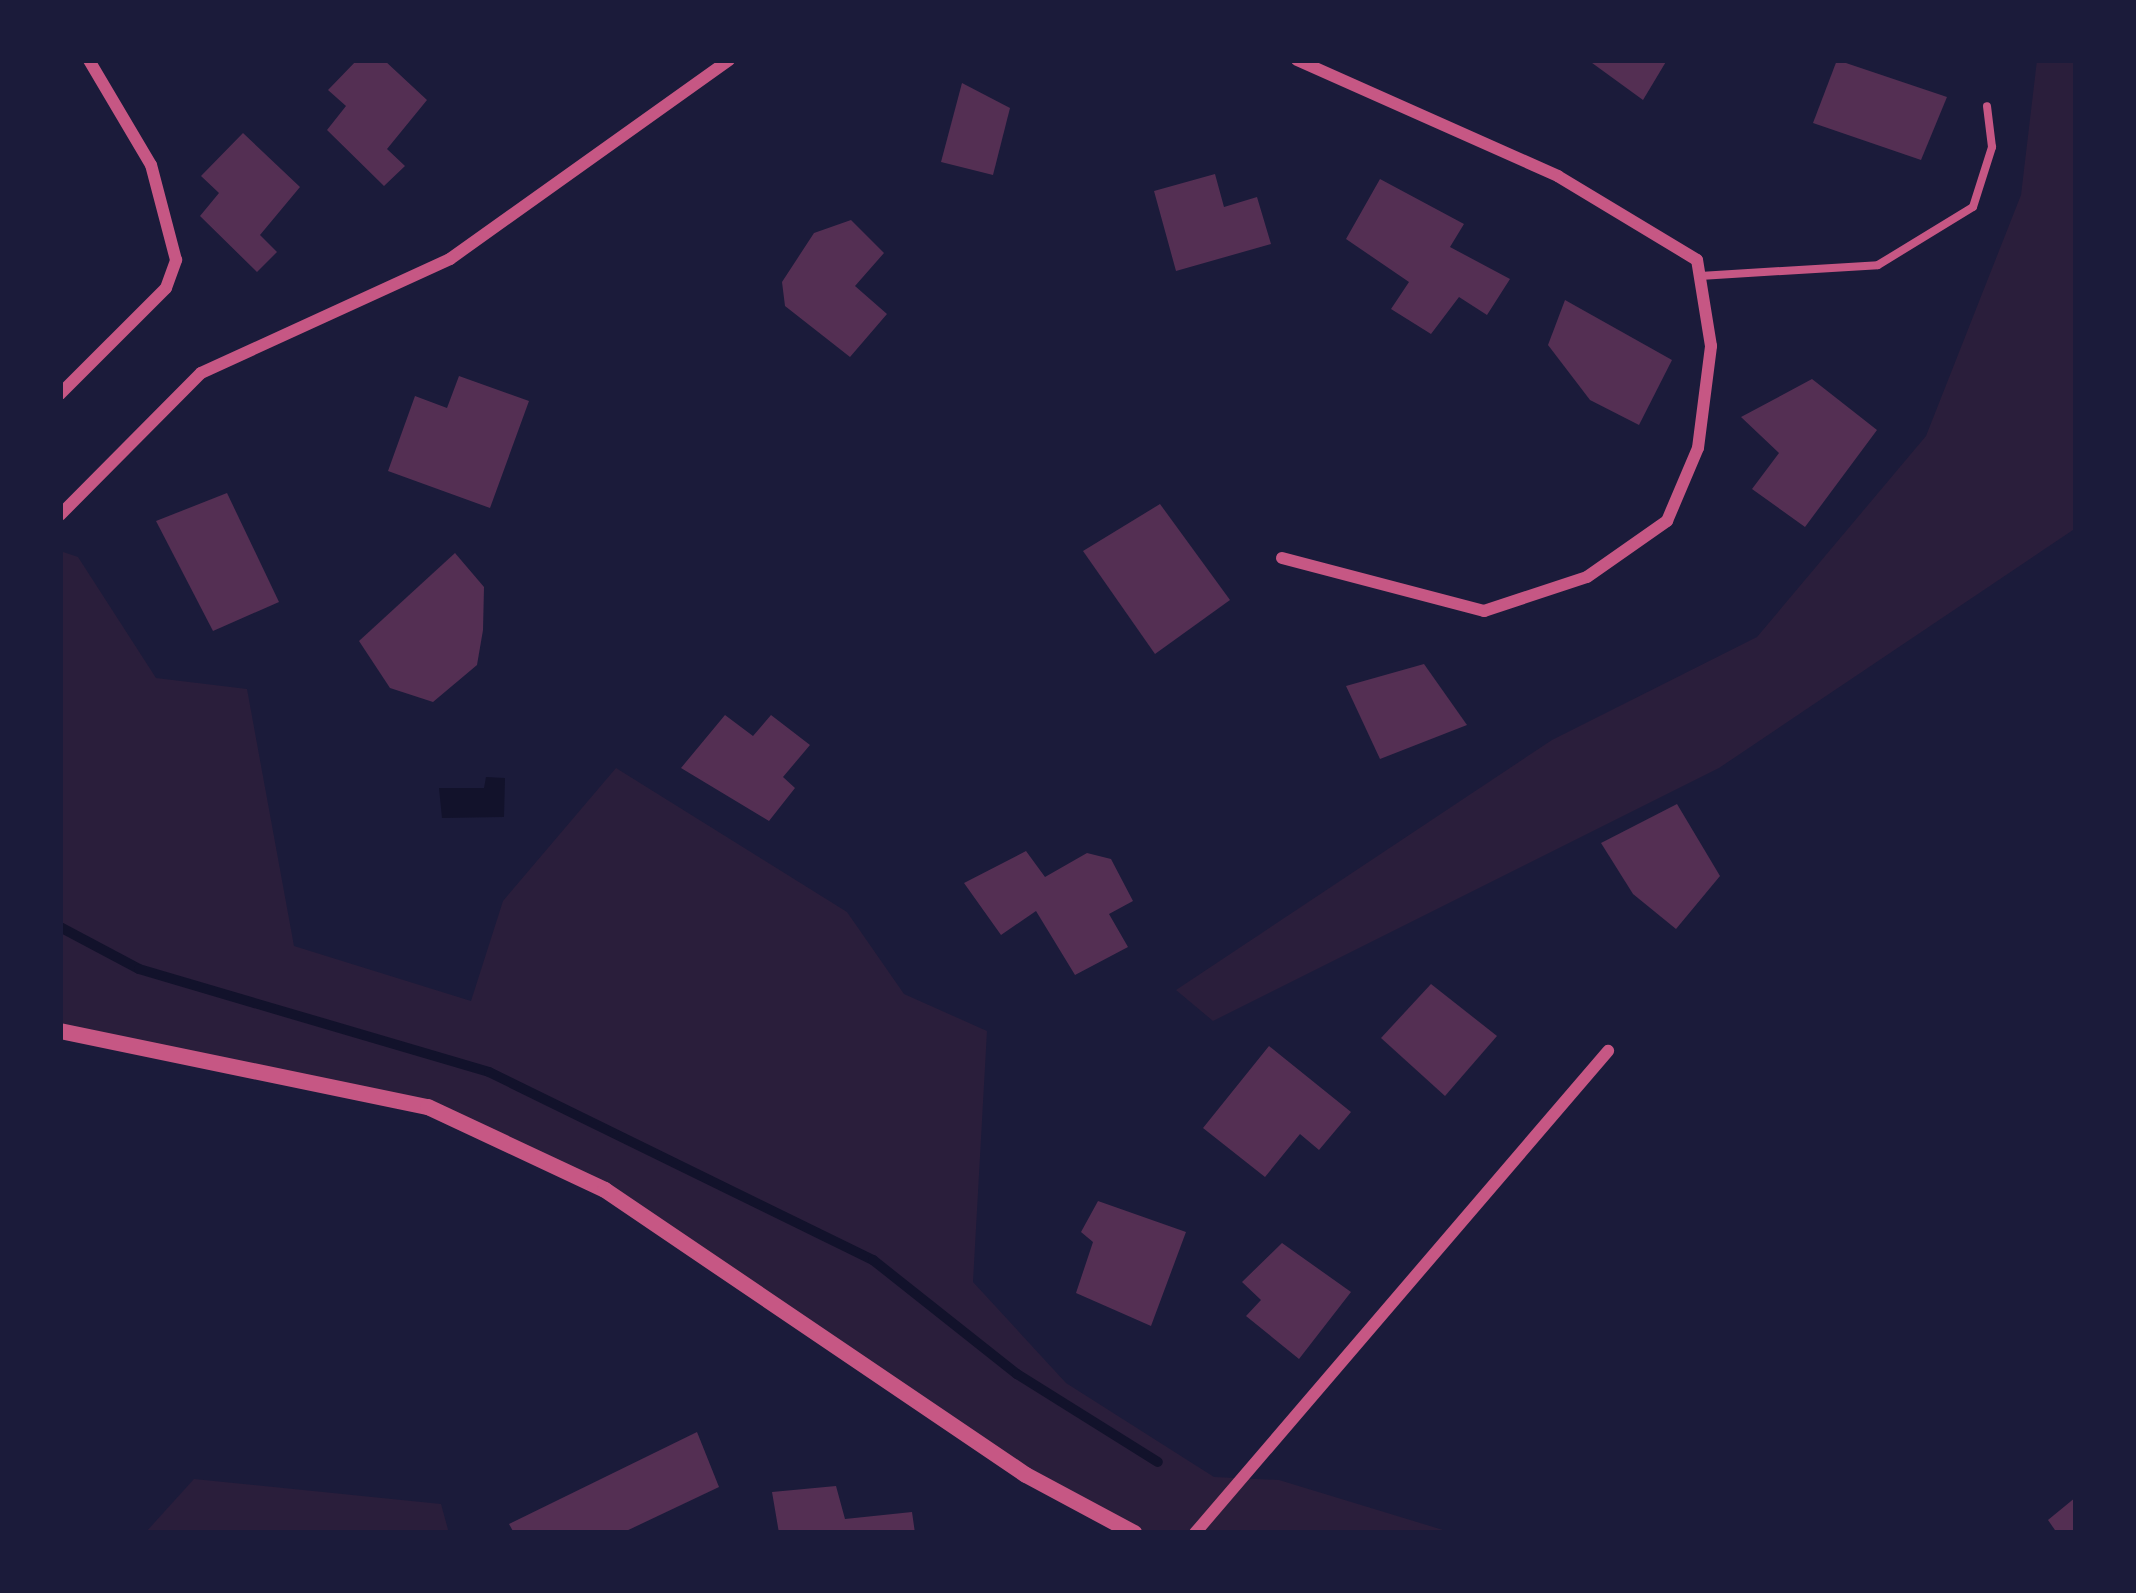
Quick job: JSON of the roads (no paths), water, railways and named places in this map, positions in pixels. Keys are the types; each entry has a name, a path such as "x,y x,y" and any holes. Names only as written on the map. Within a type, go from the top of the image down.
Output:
{"street":[{"path":"60,394 166,289 176,260 151,165 89,60"},
{"path":"60,515 201,374 450,259 729,60"},
{"path":"1282,559 1484,611 1587,577 1667,521 1698,448 1711,346 1697,260 1558,176 1297,60"},
{"path":"60,1031 428,1107 604,1190 1026,1475 1134,1533"},
{"path":"1195,1533 1608,1052"}],"lane":[{"path":"1700,276 1878,265 1973,207 1992,147 1987,106"}],"waterway":[{"path":"60,927 139,969 489,1072 873,1260 1017,1374 1158,1462"}]}
